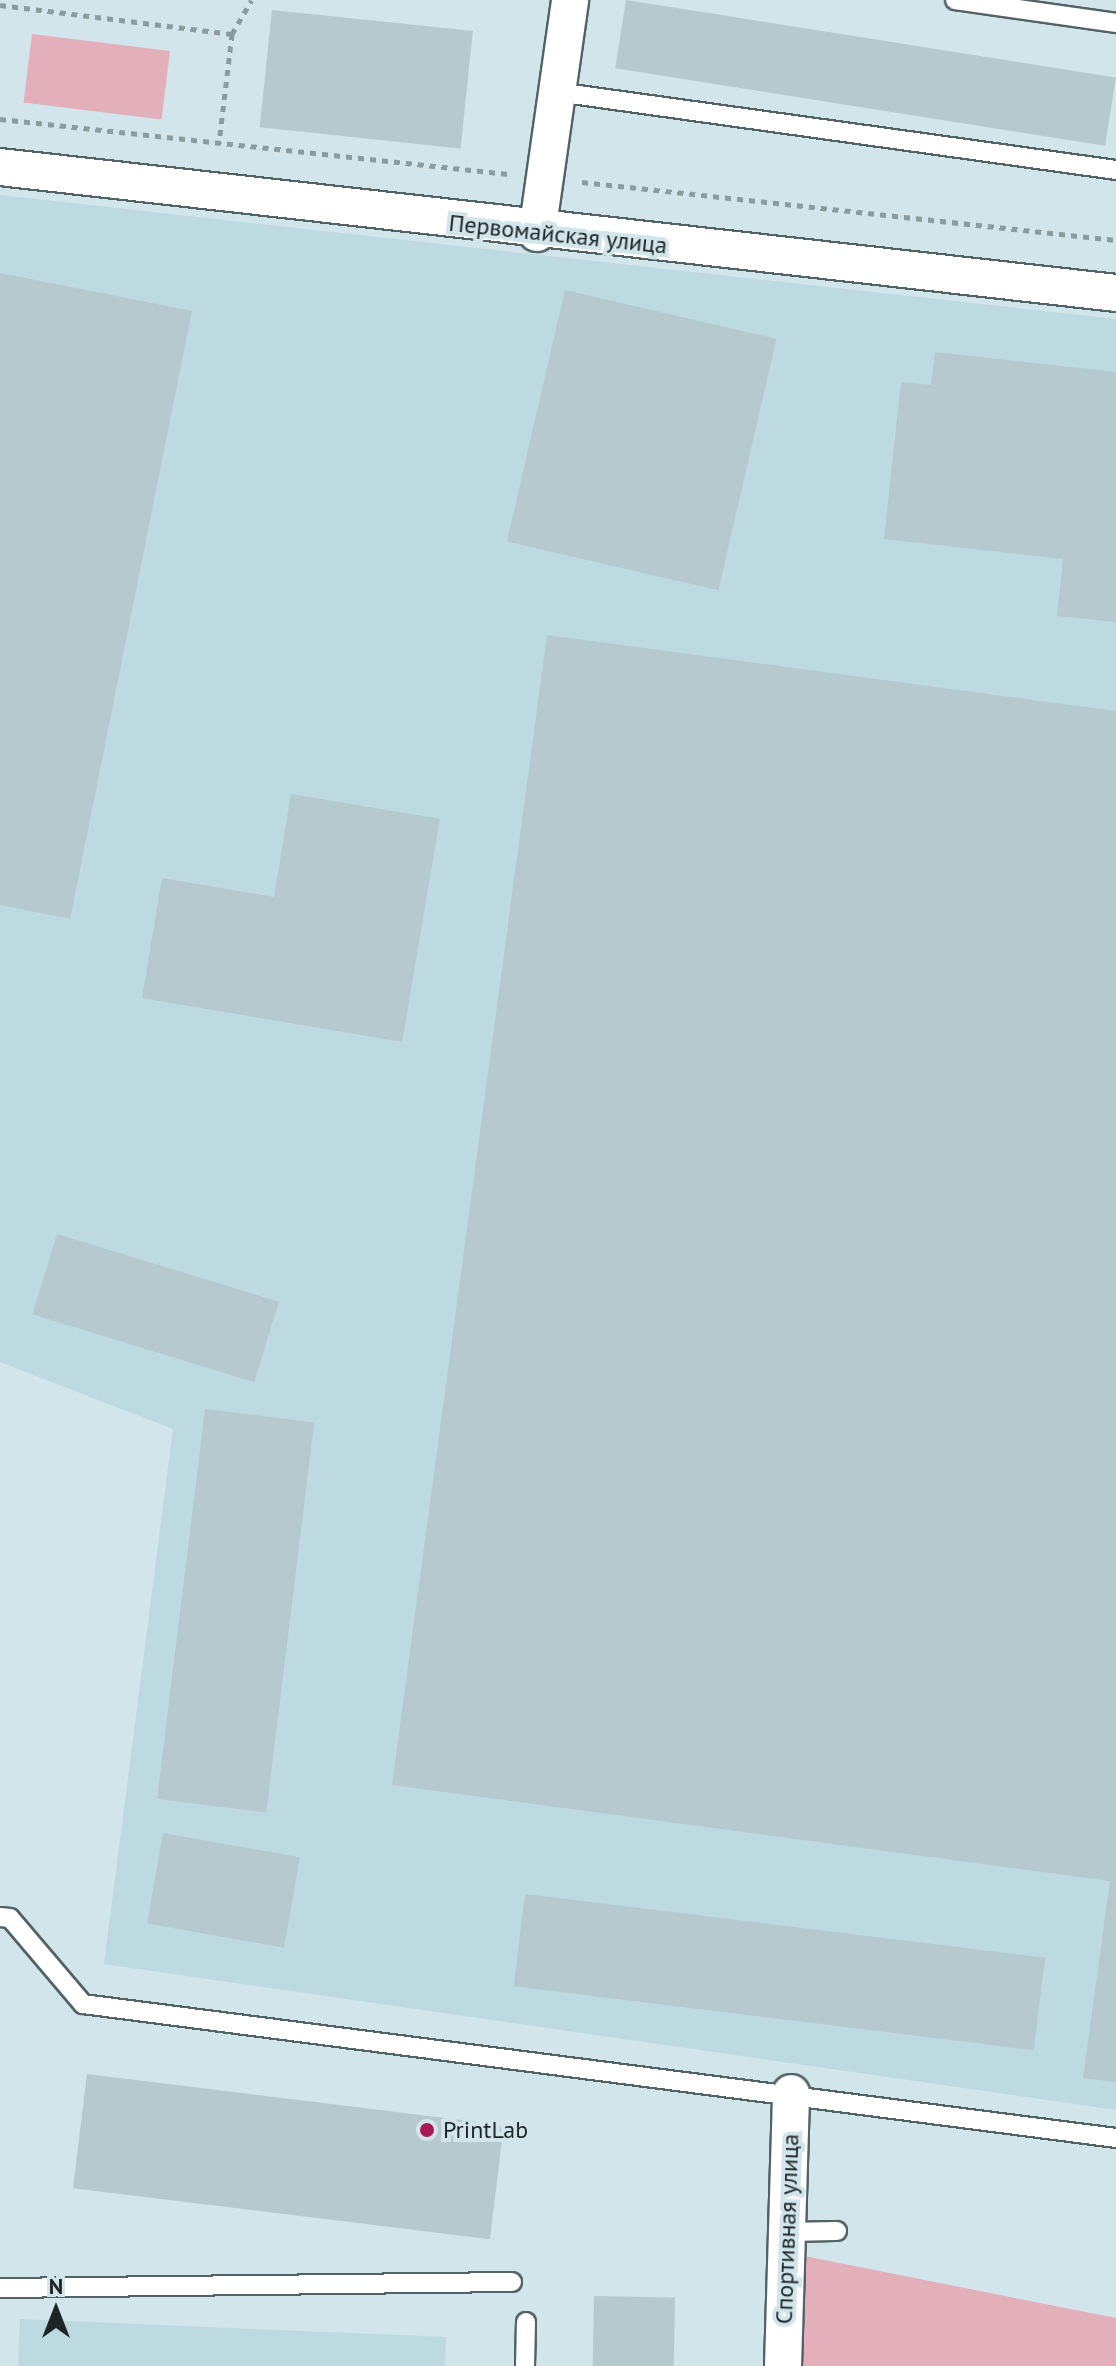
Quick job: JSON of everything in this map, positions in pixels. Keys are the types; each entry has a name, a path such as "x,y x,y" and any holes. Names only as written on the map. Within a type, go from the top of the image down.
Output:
{"street":[{"path":"537,233 570,0"},
{"name":"Первомайская улица","path":"0,167 537,233 1116,293"},
{"name":"Спортивная улица","path":"783,2366 791,2093"}],"lane":[{"path":"955,0 1116,23"},
{"path":"557,92 1116,170"},
{"path":"0,1917 10,1918 83,2004 791,2093 1116,2138"},
{"path":"787,2232 837,2231"},
{"path":"0,2288 512,2282"},
{"path":"525,2366 526,2322"}],"path":[{"path":"48,11 50,0"},
{"path":"219,143 232,34 252,0"},
{"path":"0,5 232,34"}],"shaded area":[{"path":"32,34 170,51 162,119 24,102"},
{"path":"0,195 1116,319 1116,2110 104,1964 173,1429 0,1362"},
{"path":"804,2256 1116,2318 1116,2366 802,2366"},
{"path":"20,2319 446,2337 445,2366 18,2366"}],"building":[{"path":"626,0 1116,78 1105,146 615,68"},
{"path":"272,10 473,31 461,148 260,127"},
{"path":"0,273 192,311 70,919 0,905"},
{"path":"565,290 776,339 718,590 507,541"},
{"path":"935,352 1116,372 1116,622 1057,616 1063,559 884,539 901,382 931,385"},
{"path":"547,635 1116,711 1116,2082 1083,2078 1110,1881 392,1785"},
{"path":"291,794 440,819 402,1042 142,998 162,878 274,897"},
{"path":"57,1234 279,1302 254,1382 32,1314"},
{"path":"205,1409 314,1422 266,1812 157,1799"},
{"path":"163,1833 300,1857 284,1948 147,1924"},
{"path":"525,1894 1045,1958 1034,2050 514,1986"},
{"path":"87,2074 504,2125 490,2239 73,2188"},
{"path":"594,2296 675,2297 674,2366 593,2366"}],"place":[{"name":"PrintLab","path":"427,2130"}]}
